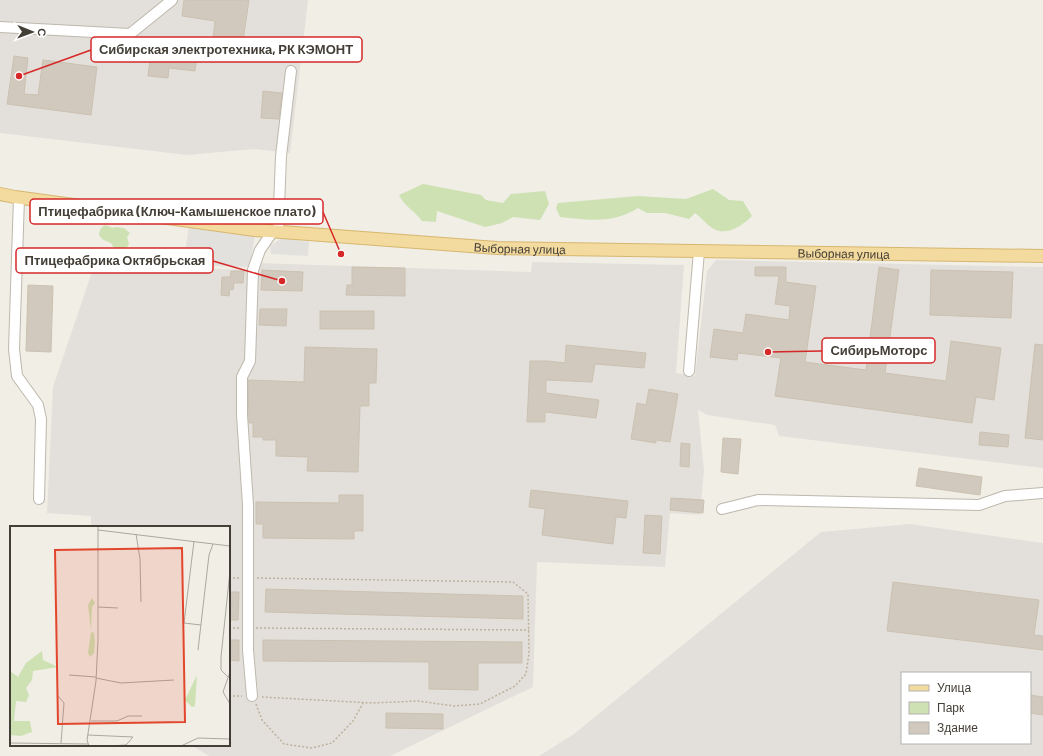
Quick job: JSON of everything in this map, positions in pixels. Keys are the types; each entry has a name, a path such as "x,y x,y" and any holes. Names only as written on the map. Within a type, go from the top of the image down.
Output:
{"main road":[{"name":"Выборная улица","path":"0,194 20,198 275,232 497,248 1043,256"}],"lane":[{"path":"0,27 130,34 172,0"},
{"path":"252,696 248,650 248,505 242,415 242,377 250,361 253,270 260,250 275,232 281,156 291,71"},
{"path":"20,198 14,349 17,376 38,405 41,418 39,499"},
{"path":"689,371 699,251"},
{"path":"722,509 758,500 980,505 1005,496 1043,493"}],"path":[{"path":"230,578 513,582 528,594 529,630 529,653 526,674 515,686 480,704 454,706 418,701 363,703 230,696"},
{"path":"230,628 529,630"},
{"path":"252,696 262,720 284,744 312,748 332,743 353,720 363,703"}],"shaded area":[{"path":"0,0 308,0 290,153 254,149 187,155 0,133"},
{"path":"189,226 255,234 250,267 183,265"},
{"path":"282,238 309,242 308,256 271,254 270,246"},
{"path":"716,260 1043,267 1043,468 779,436 775,425 707,415 698,410 704,470 700,515 670,513 665,567 537,562 533,687 390,756 209,756 193,746 230,746 230,526 91,526 91,516 47,513 53,387 94,266 253,270 257,263 531,272 532,262 684,265 676,373 695,376 707,271"},
{"path":"910,524 1043,543 1043,756 539,756 574,734 821,532"}],"green space":[{"path":"423,184 481,195 486,200 503,203 511,194 545,191 549,204 540,220 513,217 502,223 485,227 437,211 436,222 422,221 399,195"},
{"path":"713,189 729,200 743,201 752,216 739,227 728,231 723,231 712,228 695,213 689,219 665,213 647,213 638,208 619,217 591,220 560,217 556,208 558,203 638,196 686,199"},
{"path":"105,225 113,228 124,228 130,233 127,237 129,244 125,250 114,248 111,243 100,237 100,229"}],"building":[{"path":"184,0 249,0 243,41 213,38 215,21 182,16"},
{"path":"151,50 197,55 195,71 169,68 168,78 148,76"},
{"path":"14,56 28,58 24,94 38,95 43,60 97,67 91,115 7,104"},
{"path":"263,91 282,93 279,119 261,118"},
{"path":"352,267 405,268 405,296 346,295 347,285 352,285"},
{"path":"755,267 786,267 786,282 816,286 805,362 866,370 879,267 899,270 885,373 946,381 951,341 1001,348 994,400 976,397 972,423 775,396 781,358 738,353 737,360 710,357 714,329 743,333 746,314 789,320 790,306 775,304 779,276 755,276"},
{"path":"262,270 303,272 302,291 261,290"},
{"path":"931,270 1013,272 1011,318 930,315"},
{"path":"231,271 244,271 243,283 234,283 233,290 230,289 229,296 221,295 222,277 230,277"},
{"path":"28,285 53,286 51,352 26,351"},
{"path":"260,309 287,309 286,326 259,325"},
{"path":"320,311 374,311 374,329 320,329"},
{"path":"1035,344 1043,345 1043,440 1025,438"},
{"path":"566,345 646,353 644,368 595,364 592,382 546,380 546,393 599,400 596,418 545,412 545,422 527,422 530,361 565,363"},
{"path":"305,347 377,349 376,383 369,383 369,406 360,406 358,472 307,471 308,457 276,456 276,440 263,440 263,437 253,437 253,423 249,423 248,380 304,382"},
{"path":"649,389 678,394 670,442 656,440 656,443 631,439 637,403 646,405"},
{"path":"980,432 1009,435 1008,447 979,445"},
{"path":"723,438 741,439 738,474 721,472"},
{"path":"681,443 690,444 689,467 680,466"},
{"path":"919,468 982,477 980,495 916,486"},
{"path":"531,490 628,501 626,518 616,517 613,544 542,535 545,509 529,507"},
{"path":"339,495 363,495 363,531 354,531 354,539 263,538 263,524 256,524 256,502 339,503"},
{"path":"671,498 704,500 703,513 670,510"},
{"path":"645,515 662,516 660,554 643,553"},
{"path":"893,582 1039,600 1034,635 1043,636 1043,650 887,631"},
{"path":"266,589 523,596 523,619 265,612"},
{"path":"230,592 239,592 238,620 230,620"},
{"path":"230,640 239,640 239,661 230,660"},
{"path":"263,640 522,642 522,663 478,663 478,690 429,689 429,662 263,661"},
{"path":"1031,695 1043,697 1043,715 1031,713"},
{"path":"386,713 443,714 443,729 386,728"}],"place":[{"name":"Сибирская электротехника, РК КЭМОНТ","path":"19,76"},
{"name":"Птицефабрика (Ключ-Камышенское плато)","path":"341,254"},
{"name":"Птицефабрика Октябрьская","path":"282,281"},
{"name":"СибирьМоторс","path":"768,352"}]}
